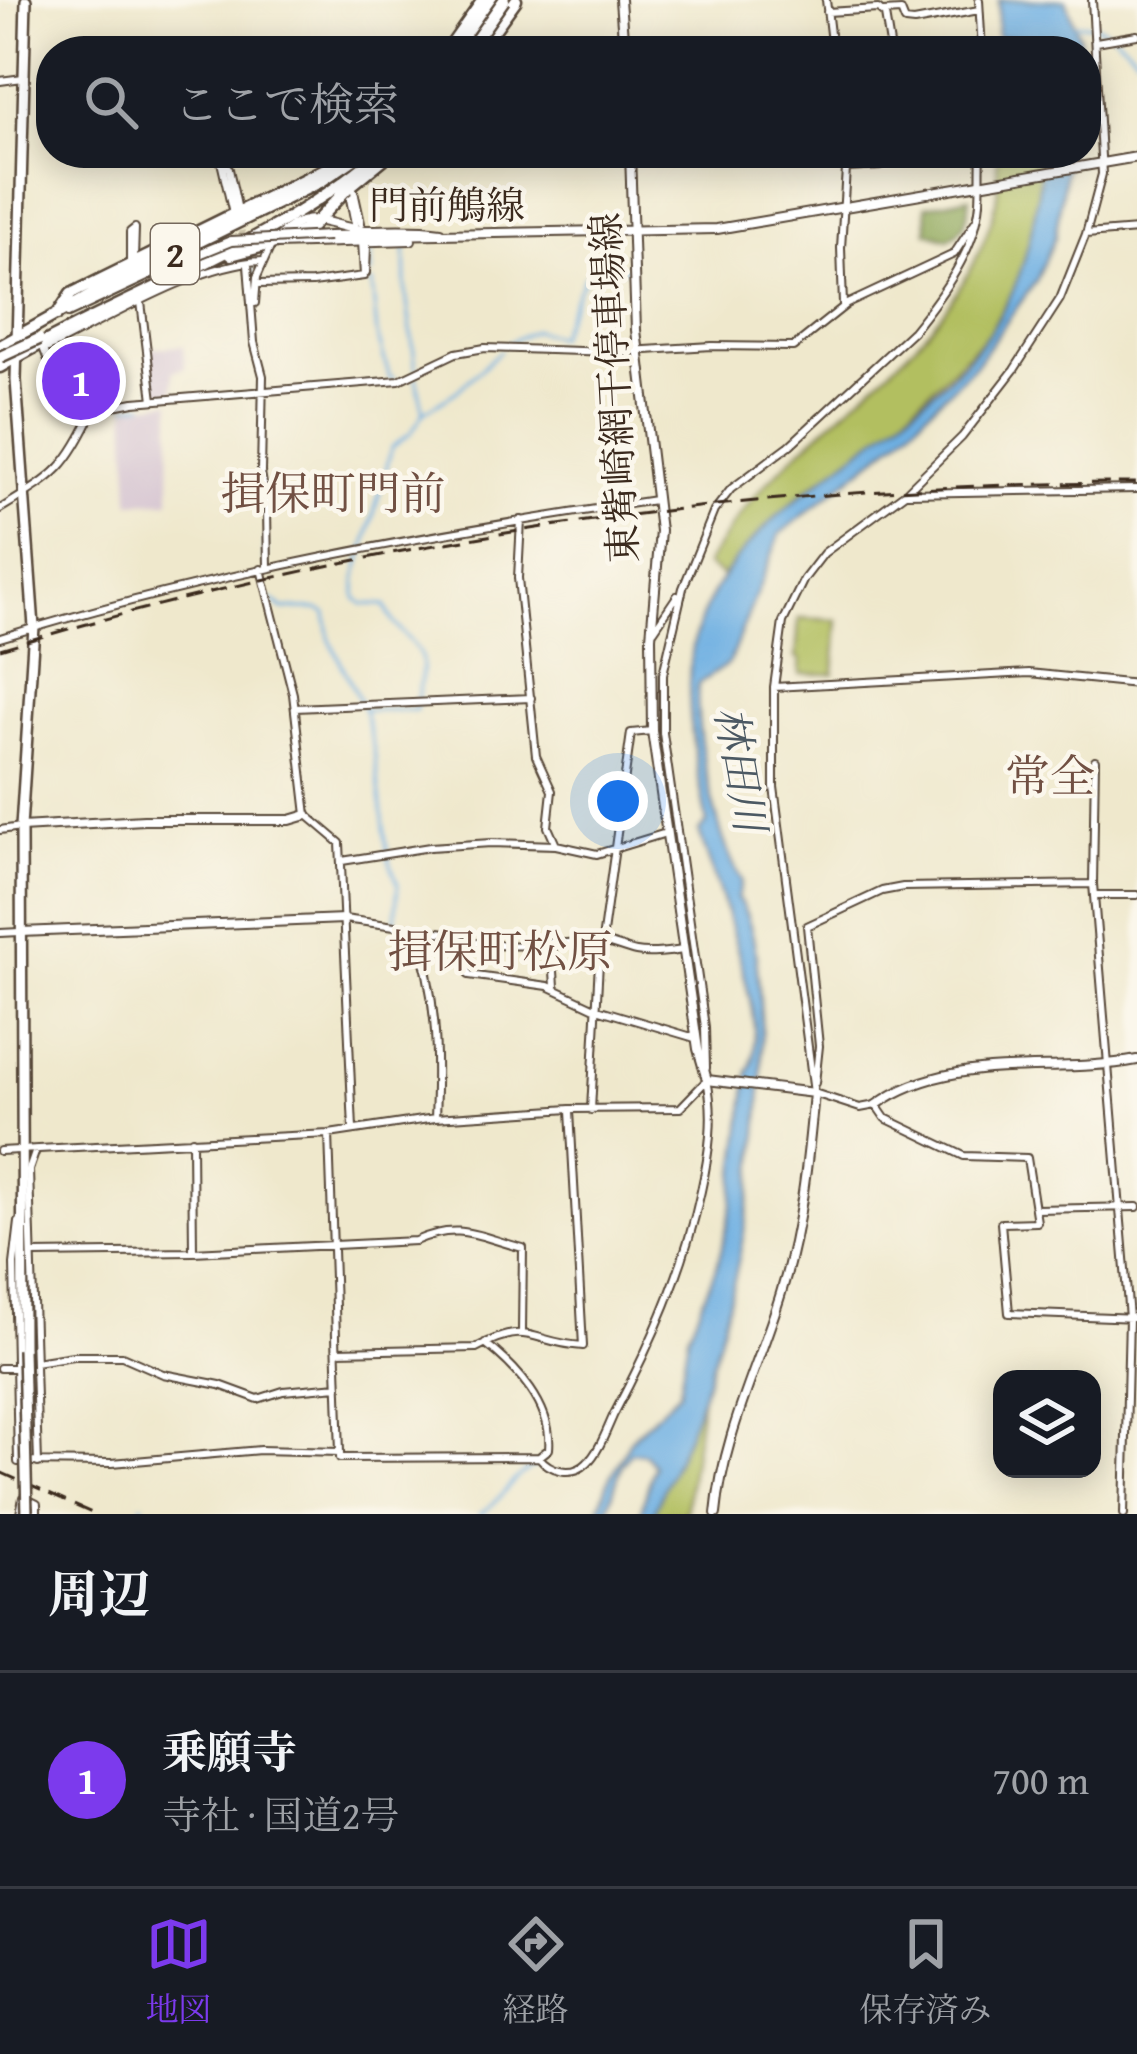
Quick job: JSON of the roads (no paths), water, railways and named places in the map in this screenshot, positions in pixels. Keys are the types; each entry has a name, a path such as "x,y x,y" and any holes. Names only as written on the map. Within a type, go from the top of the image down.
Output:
{"highway":[{"path":"458,36 483,0"},
{"path":"498,0 501,21"},
{"path":"469,36 498,0"},
{"path":"477,36 498,0"},
{"path":"490,36 515,0"},
{"path":"235,215 324,168"},
{"path":"296,194 331,168"},
{"name":"2","path":"0,346 56,317 134,265 235,215 296,194 338,168"},
{"name":"2","path":"0,367 139,302 337,188 362,168"},
{"path":"210,262 272,244 322,219 373,168"},
{"path":"335,205 338,223"},
{"name":"2","path":"0,358 254,235"}],"main road":[{"path":"23,1514 21,827 34,627 16,358 26,0"},
{"path":"620,0 623,36"},
{"name":"門前鵤線","path":"1101,164 1137,158"},
{"name":"東觜崎網干停車場線","path":"631,168 638,351 659,531 651,637 652,731 696,1038 706,1077"},
{"name":"門前鵤線","path":"56,317 230,242 750,226 1078,168"},
{"path":"322,219 466,237"},
{"path":"272,244 442,237"},
{"path":"21,827 144,820 290,820 307,815"},
{"path":"21,932 344,919"},
{"path":"876,1105 906,1086 1010,1066 1108,1065 1137,1060"},
{"path":"706,1077 814,1094 798,1223 777,1305 723,1456 716,1514"}],"street":[{"path":"826,0 830,36"},
{"path":"1092,0 1095,36"},
{"path":"827,12 902,11 904,21 914,22 979,5 981,36"},
{"path":"883,12 888,36"},
{"path":"1101,41 1137,35"},
{"path":"0,81 23,78"},
{"path":"223,168 235,215"},
{"path":"844,307 843,210 848,168"},
{"path":"539,1457 554,1469 568,1471 590,1460 652,1341 678,1274 703,1184 711,1127 705,1027 663,733 663,674 683,588 722,500 790,445 913,332 961,260 976,219 981,168"},
{"path":"814,1094 777,818 774,687 783,622 804,579 848,533 904,493 962,437 1036,339 1060,299 1086,234 1099,168"},
{"path":"355,193 350,199 358,226"},
{"path":"81,329 44,353 66,404 94,410 153,400 399,380 465,350 793,347 844,307 954,254 976,219"},
{"path":"1086,234 1137,230"},
{"path":"258,284 312,284 364,276 364,243"},
{"path":"253,313 262,261 272,244"},
{"path":"251,249 262,261"},
{"path":"168,286 262,261"},
{"path":"248,265 264,392 265,568 295,708 307,815 337,837 342,861 353,1129"},
{"path":"139,302 153,400"},
{"path":"0,509 41,486 62,467 94,410"},
{"path":"904,493 1137,489"},
{"path":"0,638 265,568 656,500"},
{"path":"520,520 518,578 536,756 552,791 548,827 556,844"},
{"path":"651,637 683,588"},
{"path":"774,687 1029,673 1137,684"},
{"path":"295,708 532,698"},
{"path":"591,1110 602,942 631,733 652,731"},
{"path":"1095,760 1093,884 1133,1318 1124,1514"},
{"path":"0,830 21,827"},
{"path":"342,861 430,847 556,844 597,854 666,833"},
{"path":"814,1094 819,1046 807,926 882,891 903,887 1093,884"},
{"path":"1094,895 1137,895"},
{"path":"344,919 453,934 482,944 602,942 639,953 683,950"},
{"path":"415,929 428,970 435,1023 435,1118"},
{"path":"0,933 21,932"},
{"path":"460,940 469,975 555,988 597,1010 696,1038"},
{"path":"552,942 555,988"},
{"path":"0,1151 329,1134 435,1118 569,1109 680,1108 706,1077"},
{"path":"814,1094 860,1108 876,1105 885,1118 964,1156 1027,1158 1037,1222 1001,1223 1009,1313 1133,1318"},
{"path":"337,1351 476,1348 488,1338 522,1331 583,1346 569,1109"},
{"path":"329,1134 340,1458 539,1457 549,1449 550,1437 536,1397 485,1343"},
{"path":"192,1140 194,1252"},
{"path":"36,1149 29,1170 38,1463"},
{"path":"1036,1209 1137,1207"},
{"path":"20,1213 14,1264 18,1462 147,1462 260,1450 340,1452"},
{"path":"33,1254 333,1245 415,1240 460,1229 523,1248 522,1331"},
{"path":"35,1363 87,1355 122,1356 164,1374 220,1385 258,1399 283,1390 338,1386"},
{"path":"0,1368 17,1368"},
{"path":"23,1514 23,1497 37,1504 37,1514"}],"water":[{"path":"999,0 1066,0 1079,36 997,36"},
{"path":"1042,168 1066,168 1055,237 1036,281 976,364 900,438 780,534 729,663 698,684 709,785 742,881 737,898 751,929 759,986 761,1089 751,1193 717,1346 653,1514 640,1514 654,1465 645,1454 631,1452 622,1464 606,1514 597,1514 631,1439 679,1392 688,1335 718,1263 732,1205 755,1051 748,990 699,831 707,823 689,688 702,615 729,568 767,525 909,412 988,334 1020,273"}],"waterway":[{"path":"1076,24 1103,28 1137,56"},
{"path":"405,245 416,368"},
{"path":"370,250 371,274"},
{"path":"252,266 254,283"},
{"path":"506,344 534,330 557,337 585,276 629,268"},
{"path":"372,283 377,334 390,378 394,378"},
{"path":"424,412 456,392 500,351"},
{"path":"152,371 156,394"},
{"path":"365,710 416,710 421,679 420,655 385,605 363,604 356,598 356,579 392,447 411,433 424,412 416,378"},
{"path":"127,406 144,404"},
{"path":"265,540 265,560"},
{"path":"271,599 283,609 326,613 329,638 364,710 388,857 398,884 395,920"},
{"path":"480,1514 521,1474 537,1466"},
{"path":"142,1504 143,1514"}],"tunnel":[{"path":"240,222 248,265"}],"railway":[{"path":"0,649 279,576 562,524 849,493 1137,483"},
{"path":"0,1472 94,1514"}],"place":[{"name":"乗願寺","path":"81,381"}],"district":[{"name":"揖保町門前","path":"333,493"},
{"name":"常全","path":"1050,776"},
{"name":"揖保町松原","path":"500,951"}],"water label":[{"name":"林田川","path":"741,769"}]}
